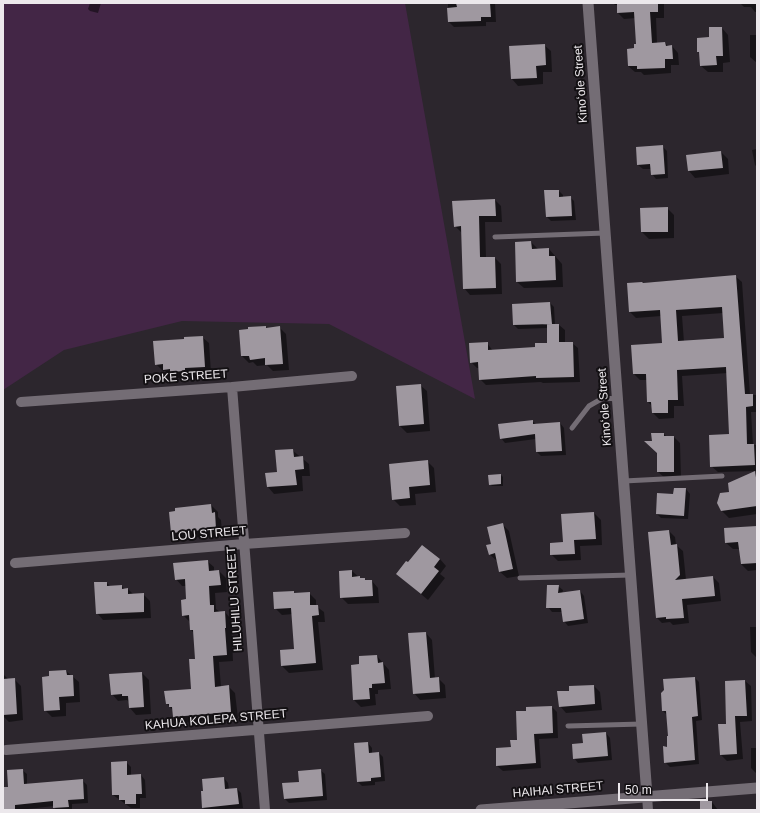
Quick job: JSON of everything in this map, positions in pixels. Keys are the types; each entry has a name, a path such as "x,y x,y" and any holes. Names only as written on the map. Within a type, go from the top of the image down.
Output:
{"street":[{"name":"Kinoʻole Street","path":"588,3 648,810"},
{"name":"POKE STREET","path":"21,402 232,387 352,376"},
{"name":"HILUHILU STREET","path":"232,387 265,810"},
{"name":"LOU STREET","path":"15,563 244,544 405,533"},
{"name":"KAHUA KOLEPA STREET","path":"6,750 428,716"},
{"name":"HAIHAI STREET","path":"481,810 757,788"}],"lane":[{"path":"495,237 605,233"},
{"path":"572,428 589,406 603,398 618,399"},
{"path":"624,481 722,476"},
{"path":"520,578 631,575"},
{"path":"568,726 642,724"}],"shaded area":[{"path":"3,3 405,3 475,399 329,324 182,321 64,350 3,390"}],"building":[{"path":"456,3 490,3 491,17 481,17 481,21 448,22 447,8 457,7"},
{"path":"617,3 658,3 658,12 650,12 652,43 665,42 666,46 672,45 673,59 665,59 665,68 637,69 637,66 628,66 627,49 634,48 634,44 636,44 634,12 617,13"},
{"path":"709,27 722,27 723,56 716,56 717,65 700,66 699,52 697,52 697,38 709,37"},
{"path":"545,44 546,65 536,66 537,78 511,79 509,46"},
{"path":"663,145 665,174 651,175 650,164 637,165 636,147"},
{"path":"721,151 723,168 688,171 686,155"},
{"path":"544,190 559,190 559,197 571,196 572,216 546,217"},
{"path":"495,199 496,216 479,216 480,257 495,257 496,288 463,289 461,226 454,227 452,201"},
{"path":"668,207 668,232 641,232 640,208"},
{"path":"531,241 532,249 549,248 549,256 555,256 556,280 516,282 515,242"},
{"path":"736,275 745,394 753,394 753,406 746,407 747,444 754,444 755,465 710,467 709,435 729,434 726,367 677,370 678,400 668,400 668,413 652,413 651,402 647,402 646,374 633,374 631,345 662,343 660,310 629,312 627,283","holes":["722,307 724,338 678,341 676,310"]},
{"path":"550,302 552,324 513,325 512,304"},
{"path":"547,324 559,324 559,342 573,342 574,377 536,378 536,376 479,380 478,362 470,363 469,343 488,342 488,350 535,347 535,343 547,343"},
{"path":"266,326 266,328 280,326 283,364 265,365 265,358 250,360 249,356 241,356 239,330 248,329 248,327"},
{"path":"203,336 205,367 185,368 185,371 170,372 170,369 163,370 163,364 155,365 153,341"},
{"path":"421,384 424,424 399,426 396,386"},
{"path":"533,420 533,424 560,422 562,451 536,452 535,434 500,439 498,424"},
{"path":"651,433 664,433 664,436 674,436 674,472 657,472 657,453 644,441 652,441"},
{"path":"293,449 294,457 303,456 304,469 295,470 297,485 267,487 265,473 277,472 275,450"},
{"path":"428,460 430,485 409,487 410,498 392,500 389,464"},
{"path":"755,471 757,484 757,506 721,511 717,503 720,493 729,492 728,483"},
{"path":"501,474 501,484 489,485 488,475"},
{"path":"674,488 686,488 684,516 656,514 657,493 673,494"},
{"path":"211,504 212,513 215,512 216,529 171,533 169,512 175,511 175,508"},
{"path":"594,512 596,539 574,540 575,554 550,555 550,543 563,542 561,514"},
{"path":"503,523 513,569 499,572 495,553 489,555 486,545 491,544 487,527"},
{"path":"757,526 757,563 741,564 738,542 725,543 724,528"},
{"path":"669,530 671,545 677,544 680,575 675,580 713,576 715,596 682,599 684,618 656,618 648,532"},
{"path":"422,545 440,559 434,567 439,571 421,594 396,574 406,561 408,562"},
{"path":"208,560 209,571 219,570 221,585 209,586 210,605 214,605 214,612 225,611 226,628 227,655 213,656 215,687 229,685 231,712 173,717 172,707 169,707 169,704 166,704 164,691 191,689 189,659 195,659 193,630 190,630 189,615 182,616 181,600 186,599 185,579 175,580 173,563"},
{"path":"352,570 352,577 360,576 360,578 365,578 365,580 372,580 373,596 340,598 339,571"},
{"path":"94,582 107,582 107,586 122,585 122,589 128,588 128,594 144,593 144,612 96,614"},
{"path":"547,585 559,585 558,593 580,590 584,619 563,622 561,608 546,608"},
{"path":"294,591 294,593 310,592 310,605 318,605 319,615 312,616 316,663 281,666 280,650 294,649 291,608 274,609 273,592"},
{"path":"426,632 430,678 439,677 440,692 413,694 408,633"},
{"path":"377,655 378,663 383,662 385,683 372,684 372,688 369,688 370,699 353,700 351,665 359,664 359,656"},
{"path":"66,670 67,675 73,675 74,696 59,697 60,710 44,711 42,677 49,676 49,671"},
{"path":"142,672 144,707 129,708 128,696 122,696 122,694 111,695 109,674"},
{"path":"695,677 698,716 692,717 695,760 664,763 663,746 667,747 668,736 666,711 662,711 661,693 664,690 663,679"},
{"path":"15,678 17,714 3,715 3,679"},
{"path":"745,680 747,716 735,716 737,754 720,755 718,724 726,724 725,681"},
{"path":"594,685 595,704 559,707 557,691 569,691 569,686"},
{"path":"552,706 553,733 534,734 536,763 496,766 496,748 511,747 510,740 517,740 516,711 526,711 526,707"},
{"path":"606,732 608,756 573,759 572,744 583,743 582,734"},
{"path":"368,742 369,753 379,752 381,777 371,778 371,781 357,782 354,743"},
{"path":"127,761 127,775 141,774 142,794 136,794 136,804 125,804 125,800 119,800 119,795 112,795 111,762"},
{"path":"23,769 24,784 83,779 84,799 68,800 69,807 53,808 53,801 15,805 15,810 3,810 3,787 8,787 7,770"},
{"path":"321,769 323,796 284,799 282,783 299,782 298,771"},
{"path":"224,777 225,789 237,788 239,804 202,808 202,779"},
{"path":"700,801 712,801 712,810 700,810"}]}
